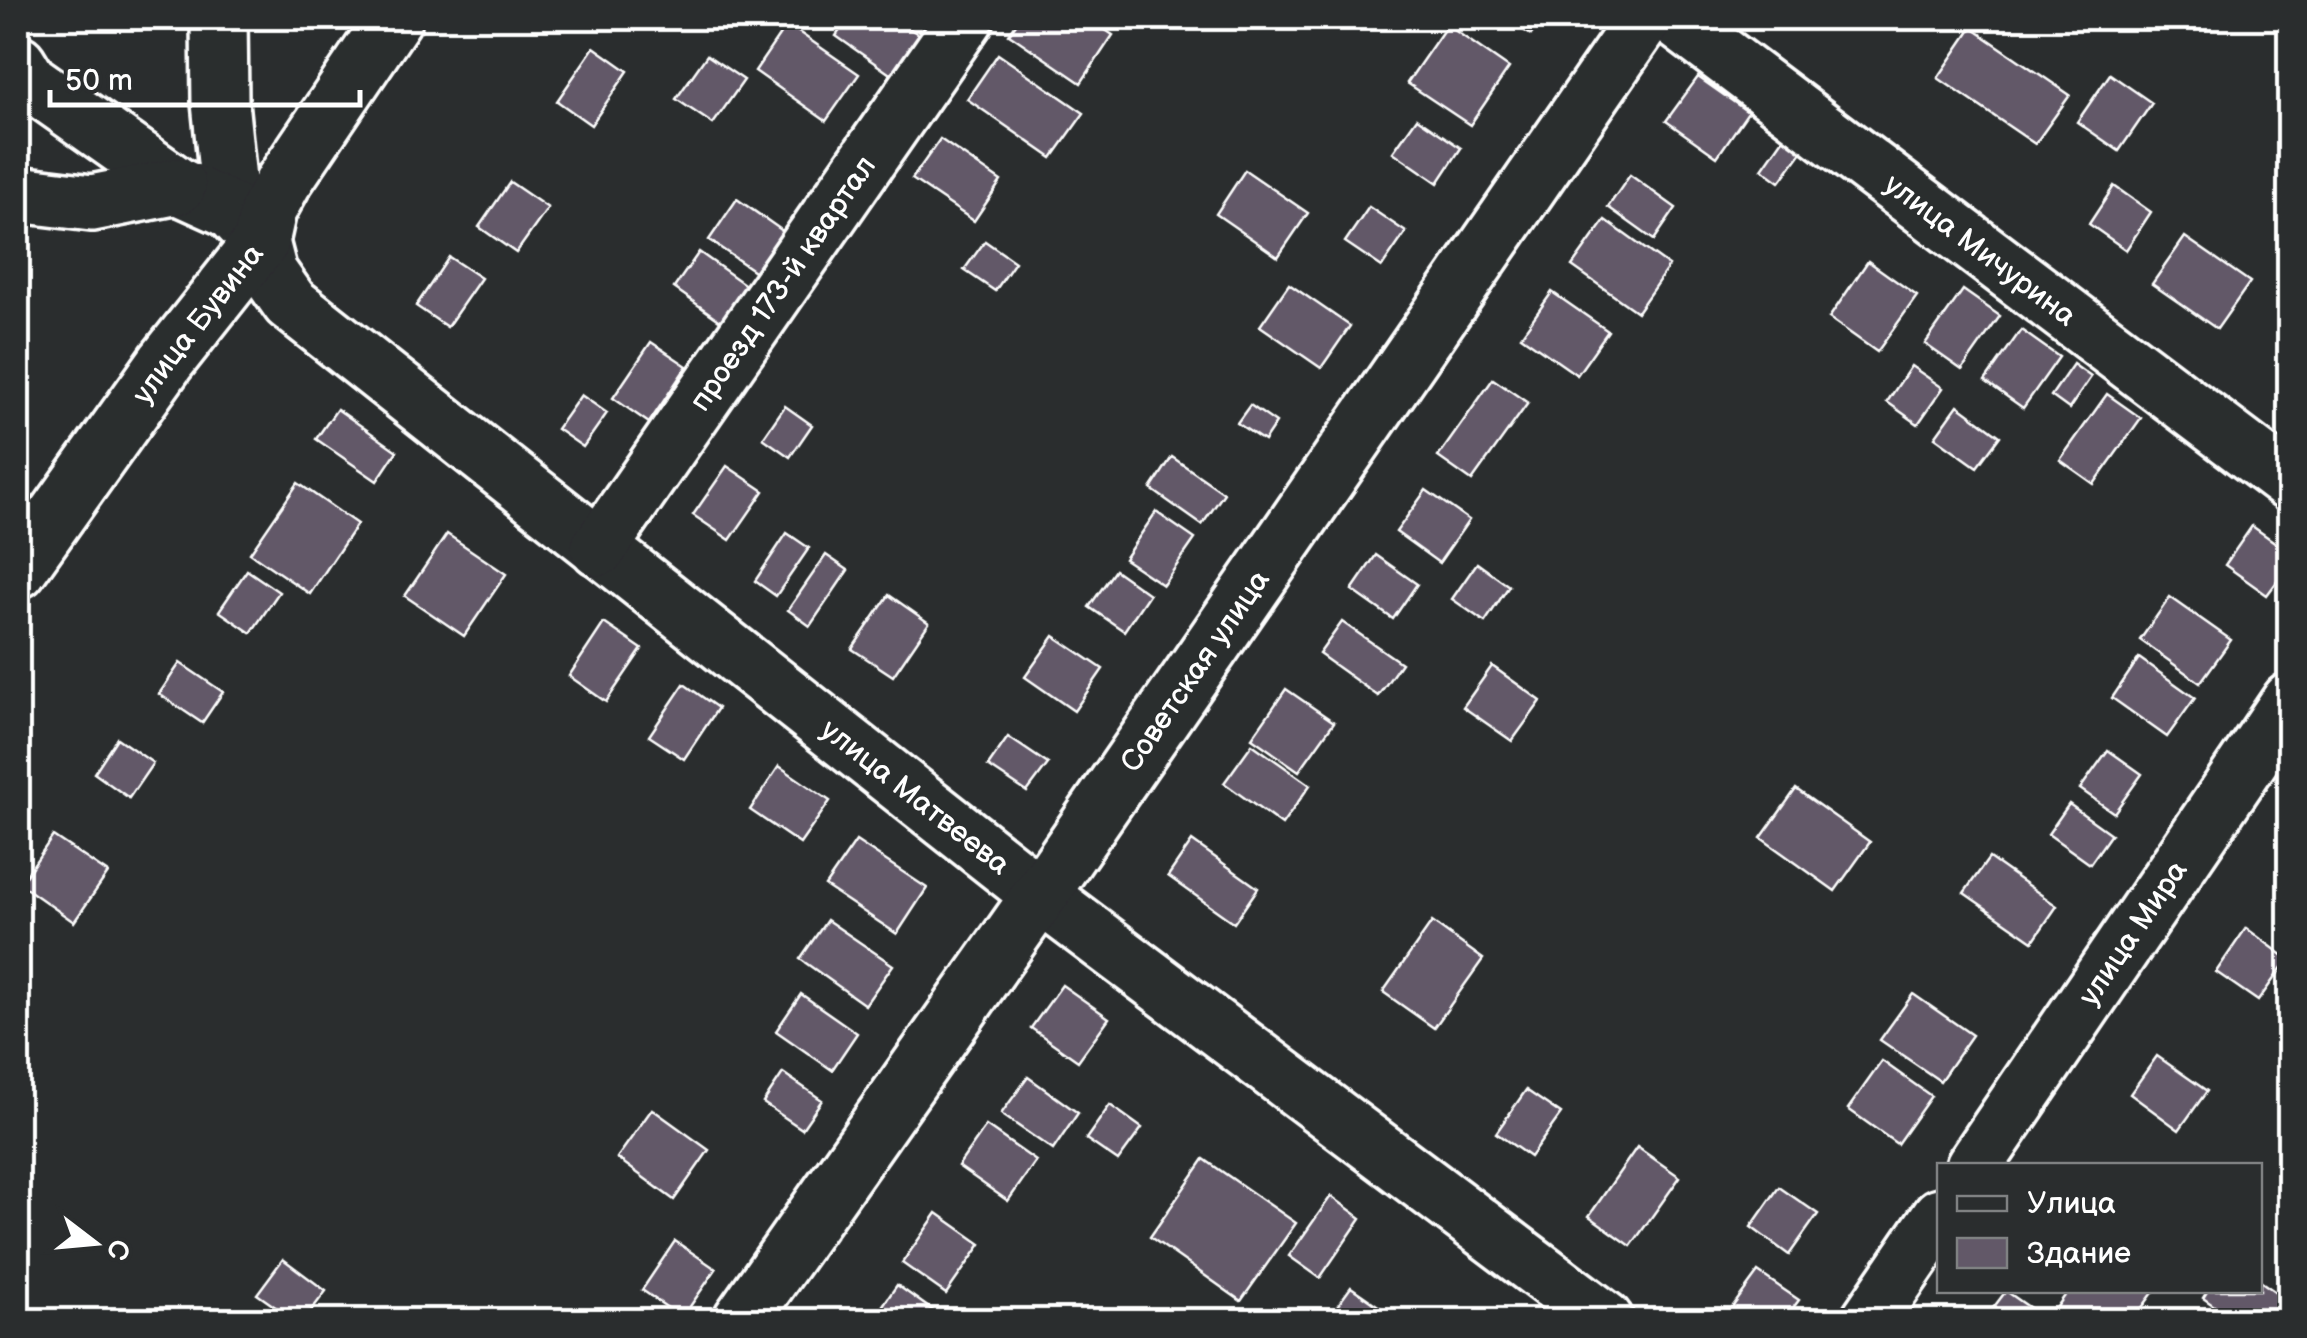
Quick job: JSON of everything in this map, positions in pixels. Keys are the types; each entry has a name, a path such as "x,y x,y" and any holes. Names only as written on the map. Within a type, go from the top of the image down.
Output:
{"street":[{"name":"улица Матвеева","path":"219,18 220,102 246,226 269,273 290,302 1040,895 1604,1320"},
{"name":"улица Бувина","path":"18,570 166,362 246,226 268,210 394,18"},
{"name":"проезд 173-й квартал","path":"599,548 966,18"},
{"name":"Советская улица","path":"741,1320 1646,18"},
{"name":"улица Мичурина","path":"1673,18 2290,483"},
{"path":"18,63 29,81 178,186 246,226"},
{"path":"18,194 92,203 178,186"},
{"name":"улица Мира","path":"1976,1163 2290,701"},
{"path":"1869,1320 1937,1220"}],"building":[{"path":"848,18 894,18 921,36 893,76 836,36"},
{"path":"1020,18 1087,18 1113,35 1081,83 1009,34"},
{"path":"1505,18 1543,18 1531,35"},
{"path":"787,24 859,74 826,121 755,71"},
{"path":"1447,25 1509,68 1470,125 1407,83"},
{"path":"1972,28 2070,95 2035,144 1938,78"},
{"path":"594,47 628,71 591,125 557,101"},
{"path":"998,54 1084,113 1052,158 967,99"},
{"path":"707,55 744,80 713,124 676,99"},
{"path":"2110,74 2152,103 2119,151 2077,122"},
{"path":"1698,77 1748,112 1717,157 1666,121"},
{"path":"1417,118 1461,148 1438,183 1393,152"},
{"path":"1785,136 1804,149 1780,182 1762,169"},
{"path":"940,139 1001,181 974,221 912,179"},
{"path":"1245,170 1308,213 1278,257 1216,214"},
{"path":"1630,175 1676,208 1654,240 1608,207"},
{"path":"510,182 548,208 516,253 479,227"},
{"path":"2114,186 2151,212 2126,250 2089,224"},
{"path":"737,199 787,234 760,275 709,240"},
{"path":"1369,207 1406,232 1382,267 1345,242"},
{"path":"1605,220 1669,266 1637,312 1572,266"},
{"path":"2185,237 2250,282 2217,329 2152,284"},
{"path":"985,241 1015,262 995,291 964,270"},
{"path":"699,252 747,286 722,322 674,288"},
{"path":"449,257 481,278 447,327 416,306"},
{"path":"1868,261 1917,296 1877,352 1829,318"},
{"path":"1289,284 1350,326 1321,368 1260,326"},
{"path":"1963,290 2000,316 1962,370 1925,344"},
{"path":"1552,292 1608,331 1577,375 1521,336"},
{"path":"2021,330 2059,357 2023,408 1985,381"},
{"path":"651,342 687,366 649,423 613,398"},
{"path":"2073,364 2091,377 2069,409 2051,396"},
{"path":"1911,366 1943,388 1918,424 1887,402"},
{"path":"1493,379 1528,403 1472,481 1438,457"},
{"path":"2107,394 2141,418 2094,484 2060,460"},
{"path":"581,395 607,413 583,447 557,429"},
{"path":"1250,405 1276,423 1264,441 1237,423"},
{"path":"1958,405 2000,436 1977,467 1935,437"},
{"path":"785,406 812,425 790,457 763,438"},
{"path":"337,409 397,451 377,481 316,439"},
{"path":"1172,457 1224,493 1202,525 1151,489"},
{"path":"727,466 764,491 730,540 693,515"},
{"path":"298,483 357,524 310,594 250,553"},
{"path":"1426,490 1469,520 1439,563 1396,532"},
{"path":"1156,512 1195,539 1163,585 1124,559"},
{"path":"2252,526 2290,553 2290,564 2267,595 2225,565"},
{"path":"787,533 809,548 776,596 755,581"},
{"path":"447,534 506,574 464,636 405,596"},
{"path":"826,555 848,570 810,626 788,610"},
{"path":"1376,555 1417,584 1393,619 1352,590"},
{"path":"1477,563 1509,586 1485,622 1452,599"},
{"path":"247,570 279,592 251,633 219,611"},
{"path":"1115,570 1149,594 1124,631 1089,607"},
{"path":"889,595 929,623 893,676 852,649"},
{"path":"2170,597 2231,640 2200,683 2140,640"},
{"path":"1342,622 1401,663 1378,696 1319,654"},
{"path":"604,623 642,649 606,702 569,676"},
{"path":"1054,636 1103,669 1074,711 1025,677"},
{"path":"2139,658 2195,698 2167,737 2112,698"},
{"path":"180,663 223,692 202,723 159,694"},
{"path":"1492,666 1541,701 1512,741 1463,707"},
{"path":"684,684 718,708 684,759 649,736"},
{"path":"1286,689 1334,722 1299,771 1252,738"},
{"path":"1008,737 1048,764 1027,792 988,766"},
{"path":"117,738 153,763 129,798 94,773"},
{"path":"1252,744 1310,785 1282,825 1224,783"},
{"path":"2108,750 2142,774 2114,813 2080,789"},
{"path":"779,766 830,801 800,844 750,810"},
{"path":"1796,789 1870,842 1835,891 1761,838"},
{"path":"2069,804 2111,834 2090,864 2048,834"},
{"path":"53,836 108,873 74,922 20,884"},
{"path":"856,841 927,888 897,934 825,886"},
{"path":"1192,841 1258,888 1234,923 1168,876"},
{"path":"1989,858 2057,906 2033,941 1964,893"},
{"path":"827,920 893,965 865,1005 800,959"},
{"path":"1432,922 1483,959 1434,1028 1383,992"},
{"path":"2246,928 2288,959 2258,1001 2216,972"},
{"path":"1062,985 1109,1018 1078,1061 1031,1028"},
{"path":"801,994 857,1033 832,1070 776,1031"},
{"path":"1913,994 1972,1035 1940,1081 1880,1040"},
{"path":"2157,1056 2207,1091 2179,1130 2130,1094"},
{"path":"1882,1061 1931,1096 1897,1144 1848,1109"},
{"path":"783,1073 822,1100 802,1129 763,1103"},
{"path":"1028,1077 1078,1113 1053,1150 1001,1114"},
{"path":"1526,1090 1561,1114 1530,1157 1496,1133"},
{"path":"1110,1105 1142,1128 1118,1161 1086,1139"},
{"path":"652,1109 709,1150 674,1200 617,1158"},
{"path":"986,1126 1036,1161 1008,1201 958,1166"},
{"path":"1637,1147 1680,1177 1631,1246 1589,1216"},
{"path":"1204,1159 1296,1223 1241,1301 1150,1237"},
{"path":"1779,1187 1818,1214 1789,1255 1751,1227"},
{"path":"1331,1196 1361,1218 1320,1278 1289,1256"},
{"path":"937,1213 981,1244 946,1294 902,1263"},
{"path":"675,1241 716,1269 682,1318 642,1290"},
{"path":"283,1259 326,1291 304,1320 294,1320 257,1294"},
{"path":"1758,1272 1799,1300 1784,1320 1725,1317"},
{"path":"2262,1282 2290,1302 2279,1320 2234,1320 2203,1298 2206,1293 2262,1293"},
{"path":"897,1285 946,1320 893,1320 879,1311"},
{"path":"1351,1287 1387,1312 1381,1320 1327,1320"},
{"path":"2004,1293 2036,1312 2030,1320 1984,1320"},
{"path":"2067,1293 2153,1293 2133,1320 2076,1320 2057,1307"}]}
